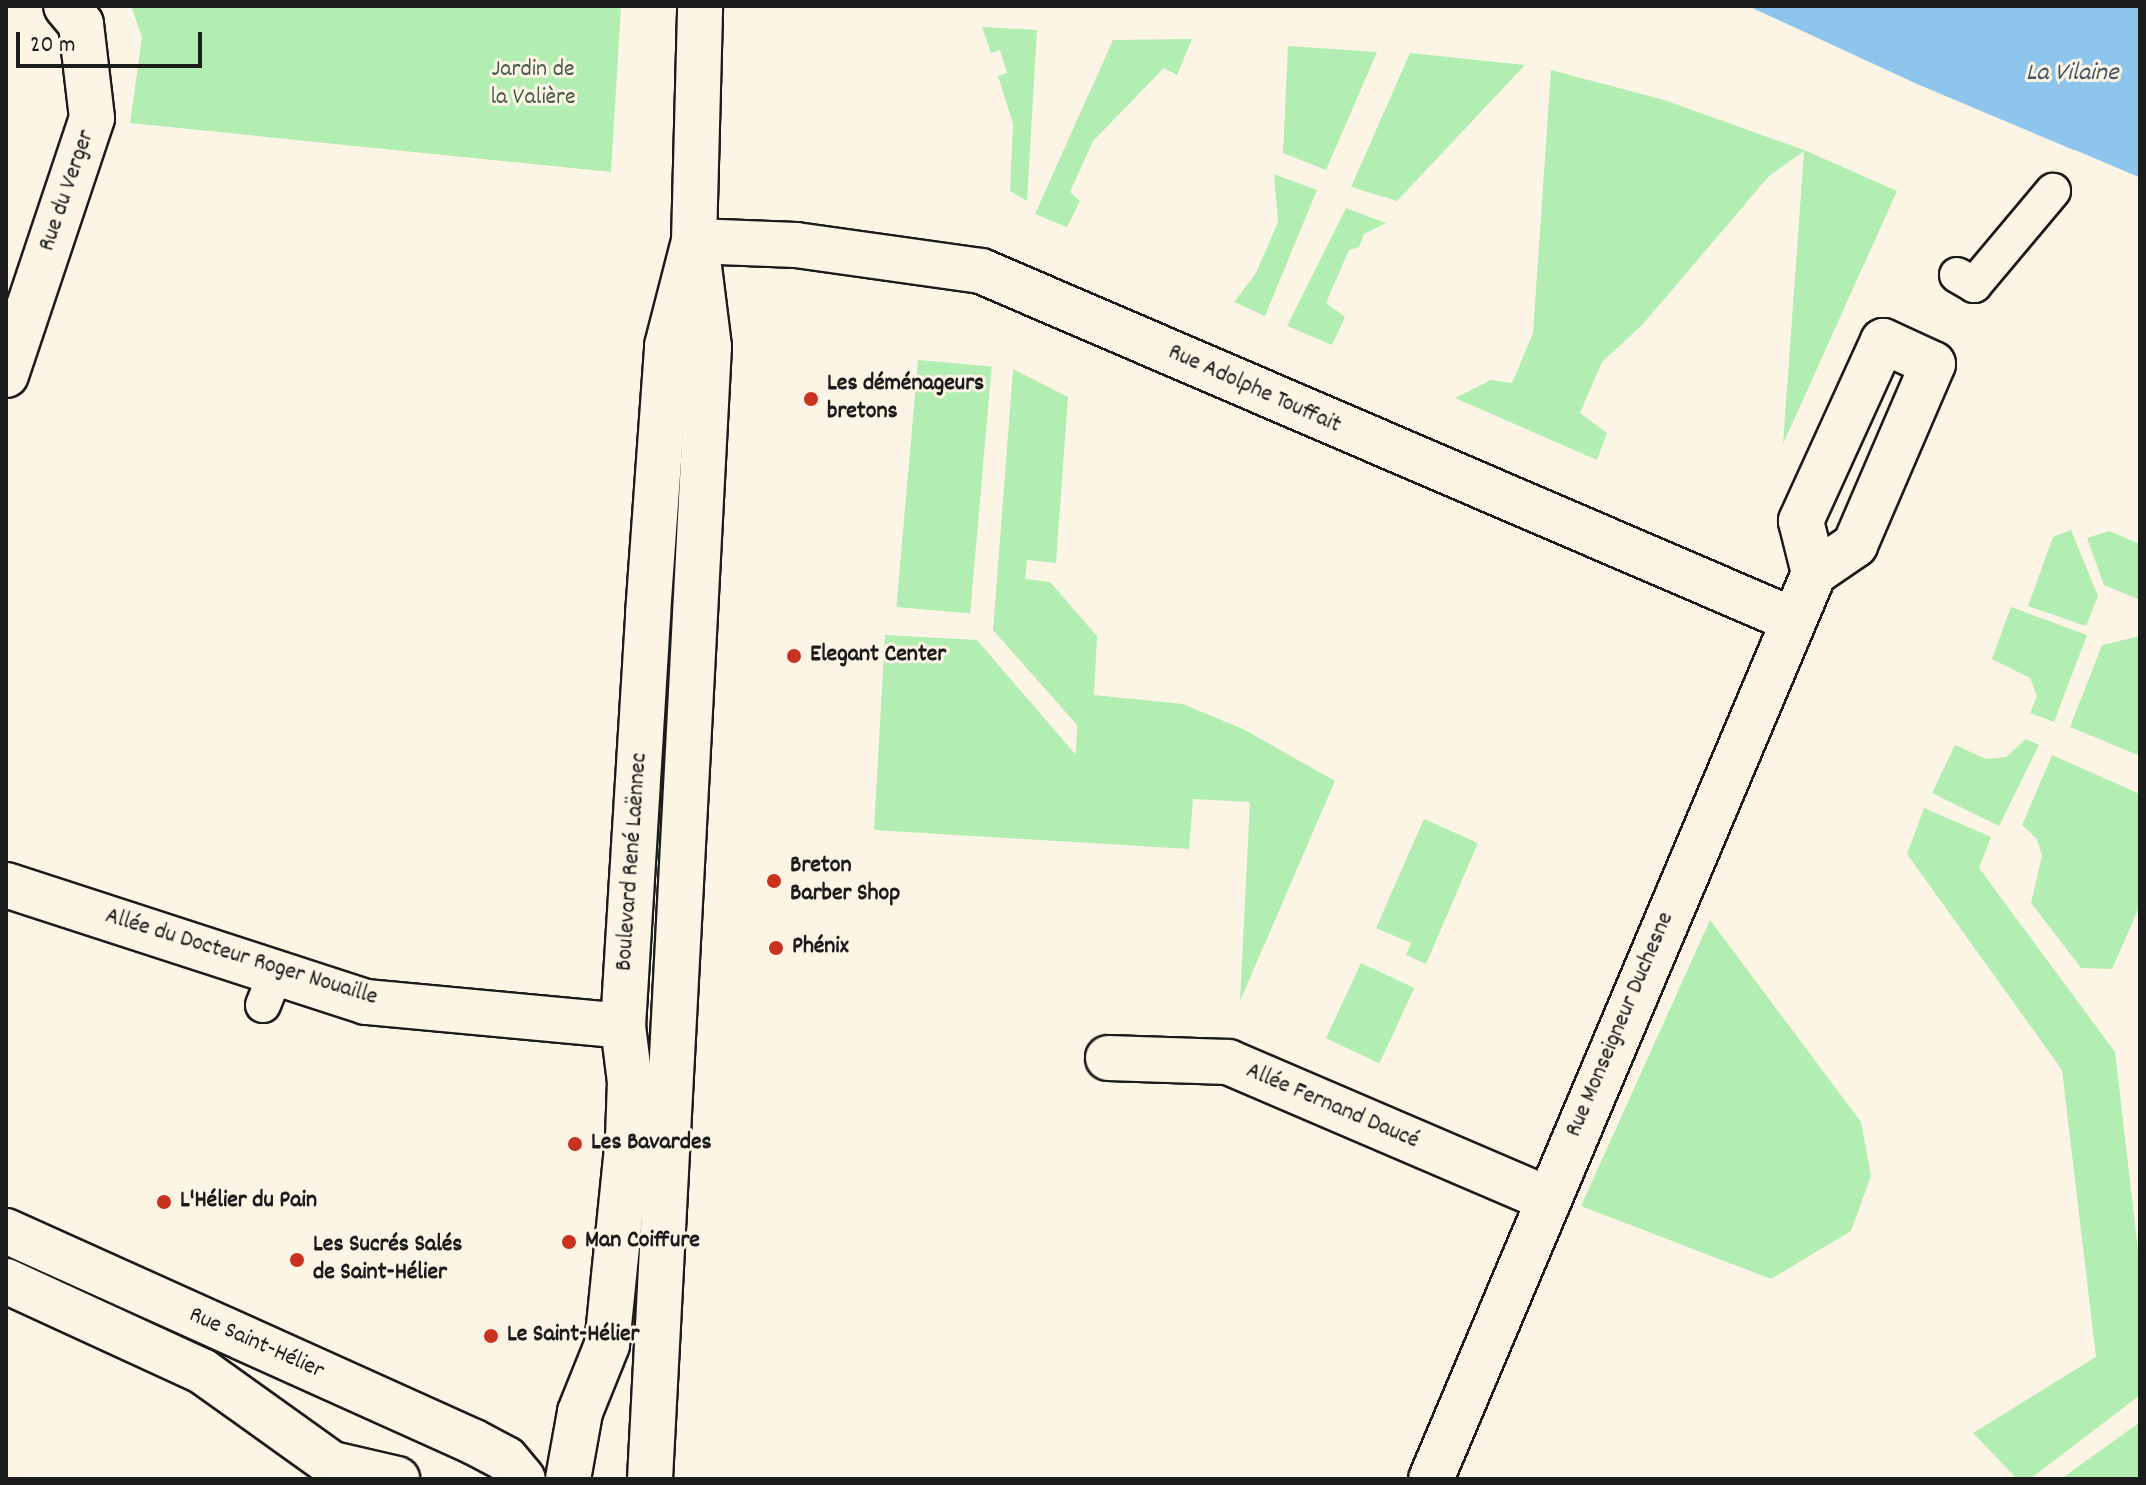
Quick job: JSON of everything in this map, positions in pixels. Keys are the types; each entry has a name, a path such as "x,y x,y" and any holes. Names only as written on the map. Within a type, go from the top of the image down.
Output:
{"main road":[{"name":"Rue du Verger","path":"6,375 92,118 81,24 66,6"},
{"name":"Boulevard René Laënnec","path":"650,1479 709,347 694,241 700,6"},
{"name":"Boulevard René Laënnec","path":"568,1479 580,1412 607,1345 628,1138 630,1082 623,1026 667,346 694,241"},
{"name":"Rue Adolphe Touffait","path":"694,241 796,245 981,271 1793,620"},
{"name":"Rue Monseigneur Duchesne","path":"1431,1479 1814,573"},
{"name":"Allée du Docteur Roger Nouaille","path":"6,885 269,989 366,1002 408,1018 623,1026"},
{"name":"Allée Fernand Daucé","path":"1108,1058 1228,1062 1548,1199"},
{"name":"Rue Saint-Hélier","path":"6,1231 515,1469 557,1444 580,1412"},
{"name":"Rue Saint-Hélier","path":"6,1281 202,1371 338,1472 397,1479"}],"lane":[{"path":"1957,275 1974,285 2053,191"}],"green space":[{"name":"Jardin de la Valière","path":"131,6 621,6 611,172 130,123 142,37"},
{"path":"982,27 1037,30 1027,201 1010,191 1013,124 998,76 1007,73 1000,50 991,53"},
{"path":"1192,39 1177,75 1164,68 1093,141 1070,192 1080,201 1067,227 1035,214 1113,40"},
{"path":"1288,46 1377,52 1326,170 1283,153"},
{"path":"1410,53 1525,65 1397,201 1351,187"},
{"path":"1551,70 1664,100 1804,150 1897,191 1783,444 1804,151 1769,176 1643,324 1602,362 1580,413 1607,433 1597,460 1455,398 1491,380 1512,383 1533,333"},
{"path":"1274,174 1317,190 1265,316 1234,302 1256,273 1278,222"},
{"path":"1346,208 1386,223 1364,234 1359,247 1349,250 1326,303 1345,317 1332,345 1287,326"},
{"path":"918,360 992,366 970,614 896,607"},
{"path":"1013,369 1068,397 1056,563 1027,560 1025,579 1050,582 1097,636 1094,695 1183,704 1245,730 1335,781 1240,1001 1250,802 1193,799 1189,849 874,830 885,635 977,640 1076,755 1077,725 993,630"},
{"path":"2071,530 2098,596 2086,626 2028,606 2053,537"},
{"path":"2109,531 2140,544 2140,600 2104,585 2087,538"},
{"path":"2011,607 2087,635 2054,722 2030,713 2037,696 2030,678 1992,659"},
{"path":"2140,636 2140,756 2070,727 2102,645"},
{"path":"2026,739 2039,745 1999,826 1932,793 1955,745 1986,759 2006,757"},
{"path":"2052,755 2140,794 2140,905 2112,969 2081,968 2031,903 2042,856 2037,839 2022,825"},
{"path":"1924,808 1991,837 1979,868 2115,1052 2140,1267 2140,1395 2030,1479 2017,1479 1973,1433 2096,1357 2062,1070 1907,854"},
{"path":"1424,819 1478,843 1426,964 1406,955 1411,943 1376,928"},
{"path":"1710,920 1861,1122 1871,1176 1851,1231 1771,1279 1581,1206"},
{"path":"1361,963 1414,988 1379,1063 1326,1038"},
{"path":"2140,1422 2140,1479 2061,1479"}],"water":[{"name":"La Vilaine","path":"1748,6 2140,6 2140,178 1917,84"}],"pier":[{"path":"2075,150 2140,178 2139,181 2073,154"}],"place":[{"name":"Les déménageurs bretons","path":"811,399"},
{"name":"Elegant Center","path":"794,656"},
{"name":"Breton Barber Shop","path":"774,881"},
{"name":"Phénix","path":"776,948"},
{"name":"Les Bavardes","path":"575,1144"},
{"name":"L'Hélier du Pain","path":"164,1202"},
{"name":"Man Coiffure","path":"569,1242"},
{"name":"Les Sucrés Salés de Saint-Hélier","path":"297,1260"},
{"name":"Le Saint-Hélier","path":"491,1336"}]}
